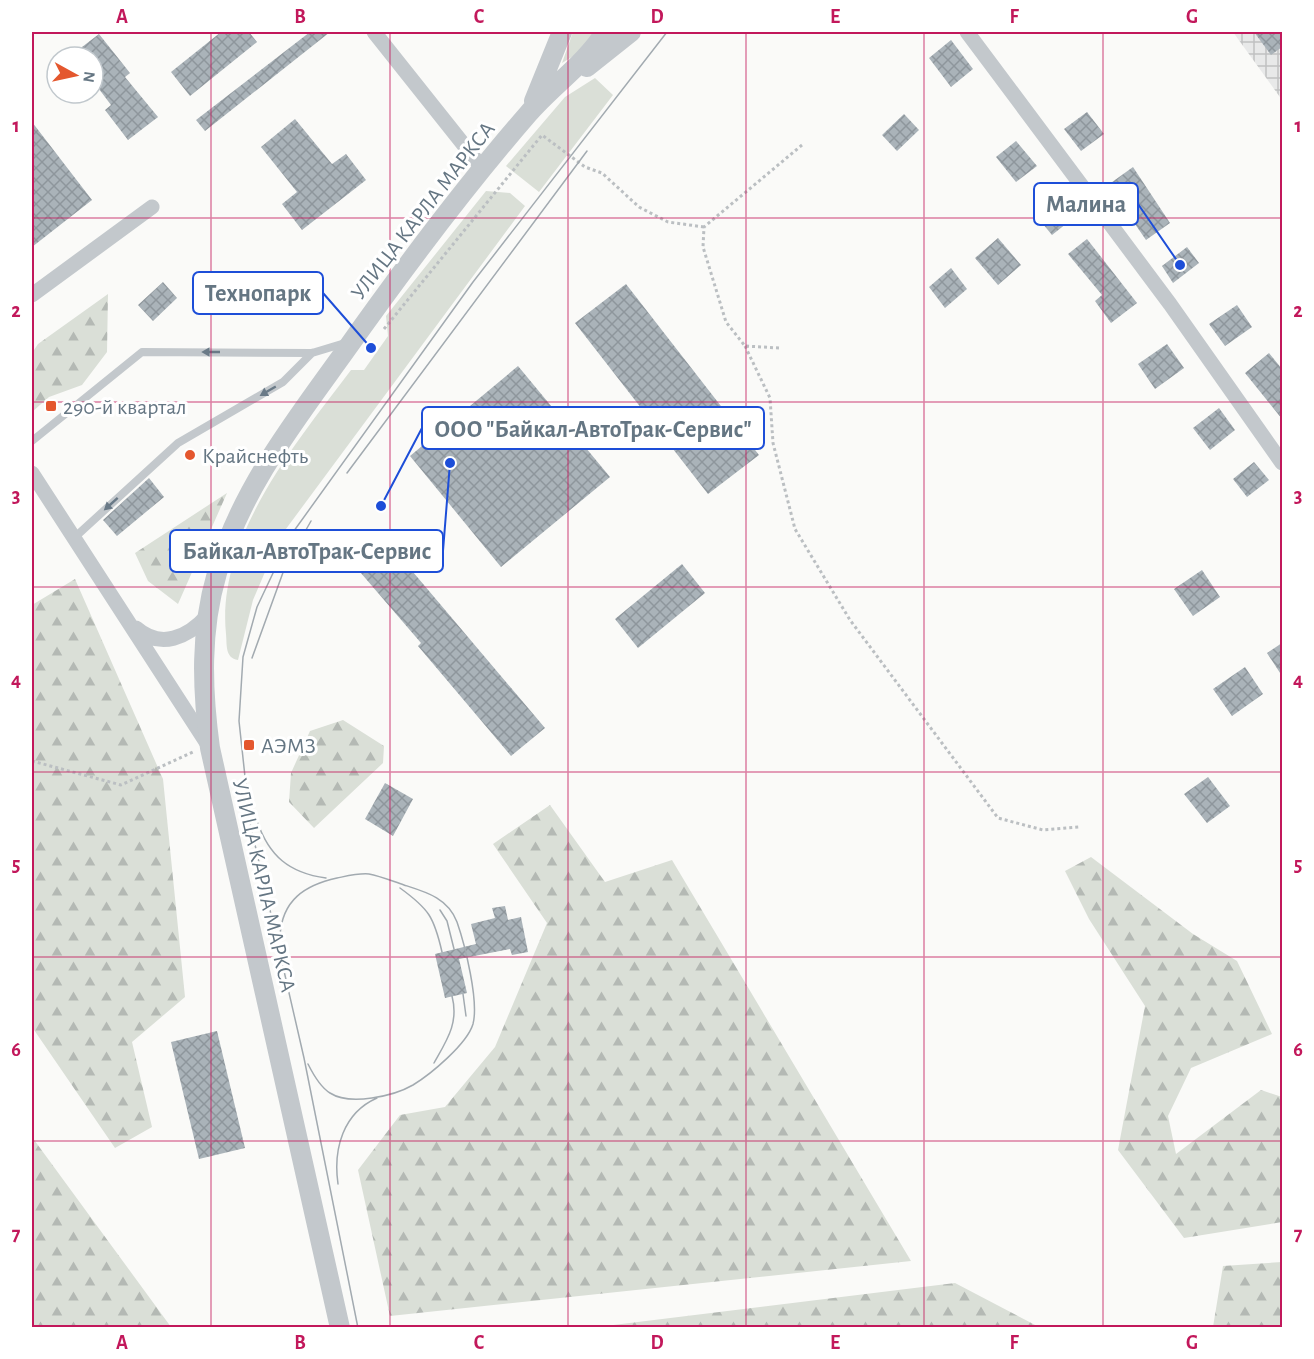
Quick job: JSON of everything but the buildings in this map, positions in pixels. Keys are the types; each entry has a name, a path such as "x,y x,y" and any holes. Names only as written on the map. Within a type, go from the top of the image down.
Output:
{"street":[{"path":"374,32 483,169"},
{"path":"528,113 562,32"},
{"name":"УЛИЦА КАРЛА МАРКСА","path":"340,1328 202,750 207,616 217,572 241,513 279,444 352,341 483,169 528,113 605,32"},
{"name":"УЛИЦА КАРЛА МАРКСА","path":"528,113 631,32"},
{"path":"967,32 1170,304 1282,463"},
{"path":"32,295 152,207"},
{"path":"32,473 129,622 202,750"},
{"path":"129,622 153,639 170,640 194,630 207,616"}],"lane":[{"path":"32,441 142,352 312,352 352,341"},
{"path":"74,537 178,443 283,382 312,352"}],"path":[{"path":"381,332 542,135 585,167 602,173 639,207 668,222 704,227"},
{"path":"802,145 704,227 703,247 726,322 745,346 770,398 773,443 795,529 850,620 998,818 1043,830 1079,827"},
{"path":"745,346 779,348"},
{"path":"32,761 121,785 202,750"}],"shaded area":[{"path":"1233,32 1282,32 1282,100"}],"green space":[{"path":"573,32 599,32 580,52 562,63"},
{"path":"595,78 613,95 539,192 506,166 565,97"},
{"path":"486,191 510,193 525,206 280,537 253,600 238,660 234,659 227,647 226,598 234,563 247,528 264,493 285,460 351,370 364,370 388,336 386,316"},
{"path":"108,294 107,352 82,385 49,397 32,412 32,353 38,344"},
{"path":"227,493 178,604 148,581 135,553"},
{"path":"75,579 163,779 185,997 132,1042 152,1127 115,1148 32,1027 32,605"},
{"path":"343,720 384,746 383,763 314,828 289,802 291,773 310,731"},
{"path":"550,805 605,882 672,860 911,1261 390,1316 358,1170 400,1115 445,1107 495,1047 547,923 493,844"},
{"path":"1091,857 1193,934 1237,961 1272,1034 1191,1068 1168,1116 1176,1154 1261,1090 1282,1097 1280,1145 1282,1151 1282,1222 1184,1238 1118,1150 1145,1006 1089,919 1065,871"},
{"path":"32,1137 171,1327 32,1327"},
{"path":"1282,1262 1282,1327 1213,1327 1223,1266"},
{"path":"955,1283 1039,1327 597,1327"}],"tram line":[{"path":"358,1328 304,1058 250,823 239,721 243,657 257,607 291,535 473,282 667,32"},
{"path":"347,473 587,151"},
{"path":"252,658 285,567 311,521"},
{"path":"257,821 268,844 282,861 301,872 326,878"},
{"path":"280,936 285,913 290,904 305,890 325,881 357,874 369,874 420,890 435,897 448,907 457,922 467,958 473,988 473,1024 456,1049 413,1085 384,1096 349,1099 326,1090 308,1064"},
{"path":"400,888 418,902 429,915 442,952"},
{"path":"440,910 447,921 454,949"},
{"path":"463,994 466,1016"},
{"path":"434,1063 453,1023 452,996"},
{"path":"338,1184 337,1158 343,1134 356,1113 377,1098"}],"place":[{"name":"Малина","path":"1180,265"},
{"name":"Технопарк","path":"371,348"},
{"name":"290-й квартал","path":"51,406"},
{"name":"Крайснефть","path":"190,455"},
{"name":"Байкал-АвтоТрак-Сервис","path":"450,463"},
{"name":"ООО \"Байкал-АвтоТрак-Сервис\"","path":"381,506"},
{"name":"АЭМЗ","path":"249,745"}]}
